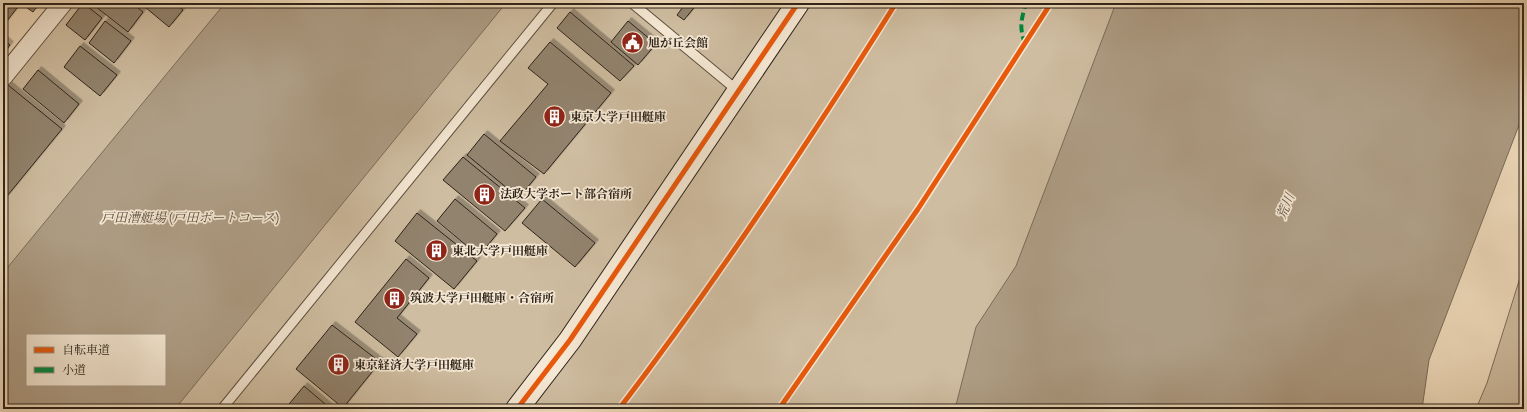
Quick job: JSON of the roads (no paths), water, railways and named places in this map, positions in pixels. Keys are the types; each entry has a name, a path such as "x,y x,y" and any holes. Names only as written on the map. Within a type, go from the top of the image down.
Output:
{"street":[{"path":"3,77 63,3"},
{"path":"517,409 570,340 798,3"}],"lane":[{"path":"222,409 553,3"},
{"path":"632,3 739,92"}],"water":[{"name":"戸田漕艇場 (戸田ボートコース)","path":"225,3 506,3 175,409 3,409 3,273"},
{"name":"荒川","path":"1116,3 1524,3 1524,112 1429,360 1422,409 955,409 976,327 1016,266"}],"place":[{"name":"旭が丘会館","path":"633,43"},
{"name":"東京大学戸田艇庫","path":"555,117"},
{"name":"法政大学ボート部合宿所","path":"484,194"},
{"name":"東北大学戸田艇庫","path":"436,251"},
{"name":"筑波大学戸田艇庫・合宿所","path":"394,298"},
{"name":"東京経済大学戸田艇庫","path":"338,365"}]}
